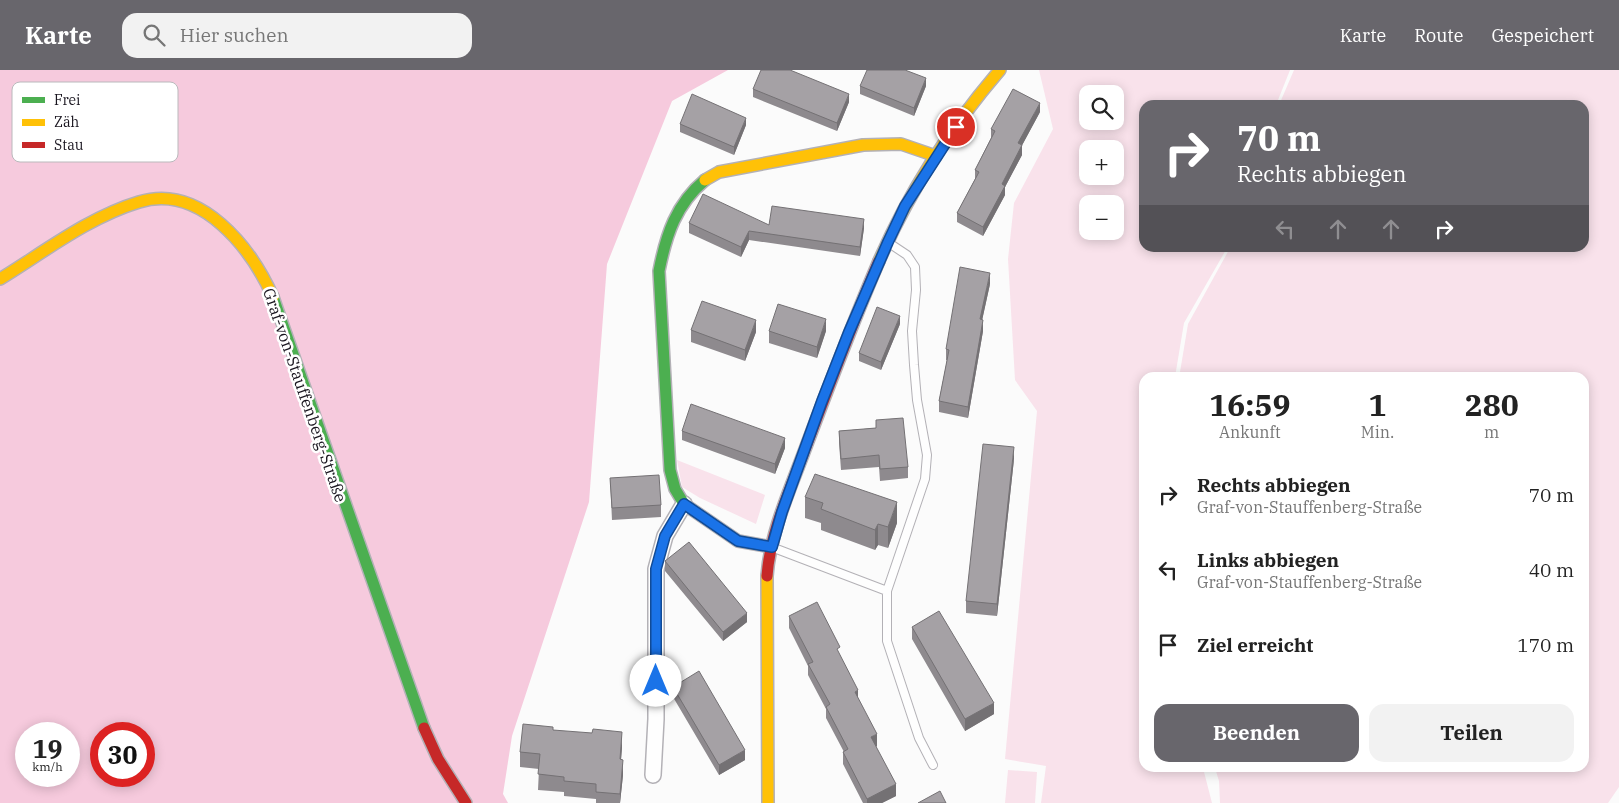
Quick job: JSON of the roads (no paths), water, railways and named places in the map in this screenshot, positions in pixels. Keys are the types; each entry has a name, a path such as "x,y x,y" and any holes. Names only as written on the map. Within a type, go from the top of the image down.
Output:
{"street":[{"path":"768,803 766,591 772,547 782,512 826,393 888,242 905,206 936,156 976,98 1000,70"},
{"path":"772,547 738,541 684,504 675,489 670,470 659,271 663,250 675,214 698,183 719,172 863,145 901,144 936,156"},
{"name":"Graf-von-Stauffenberg-Straße","path":"0,279 110,214 144,201 166,200 190,206 213,218 239,241 256,263 280,315 360,555 429,742 448,777 466,803"},
{"path":"653,775 656,719 656,569 665,536 684,504"}],"lane":[{"path":"888,242 907,255 915,267 916,290 912,331 917,400 923,424 927,455 925,479 887,591 887,641 919,738 933,765"},
{"path":"772,547 887,591"}]}
